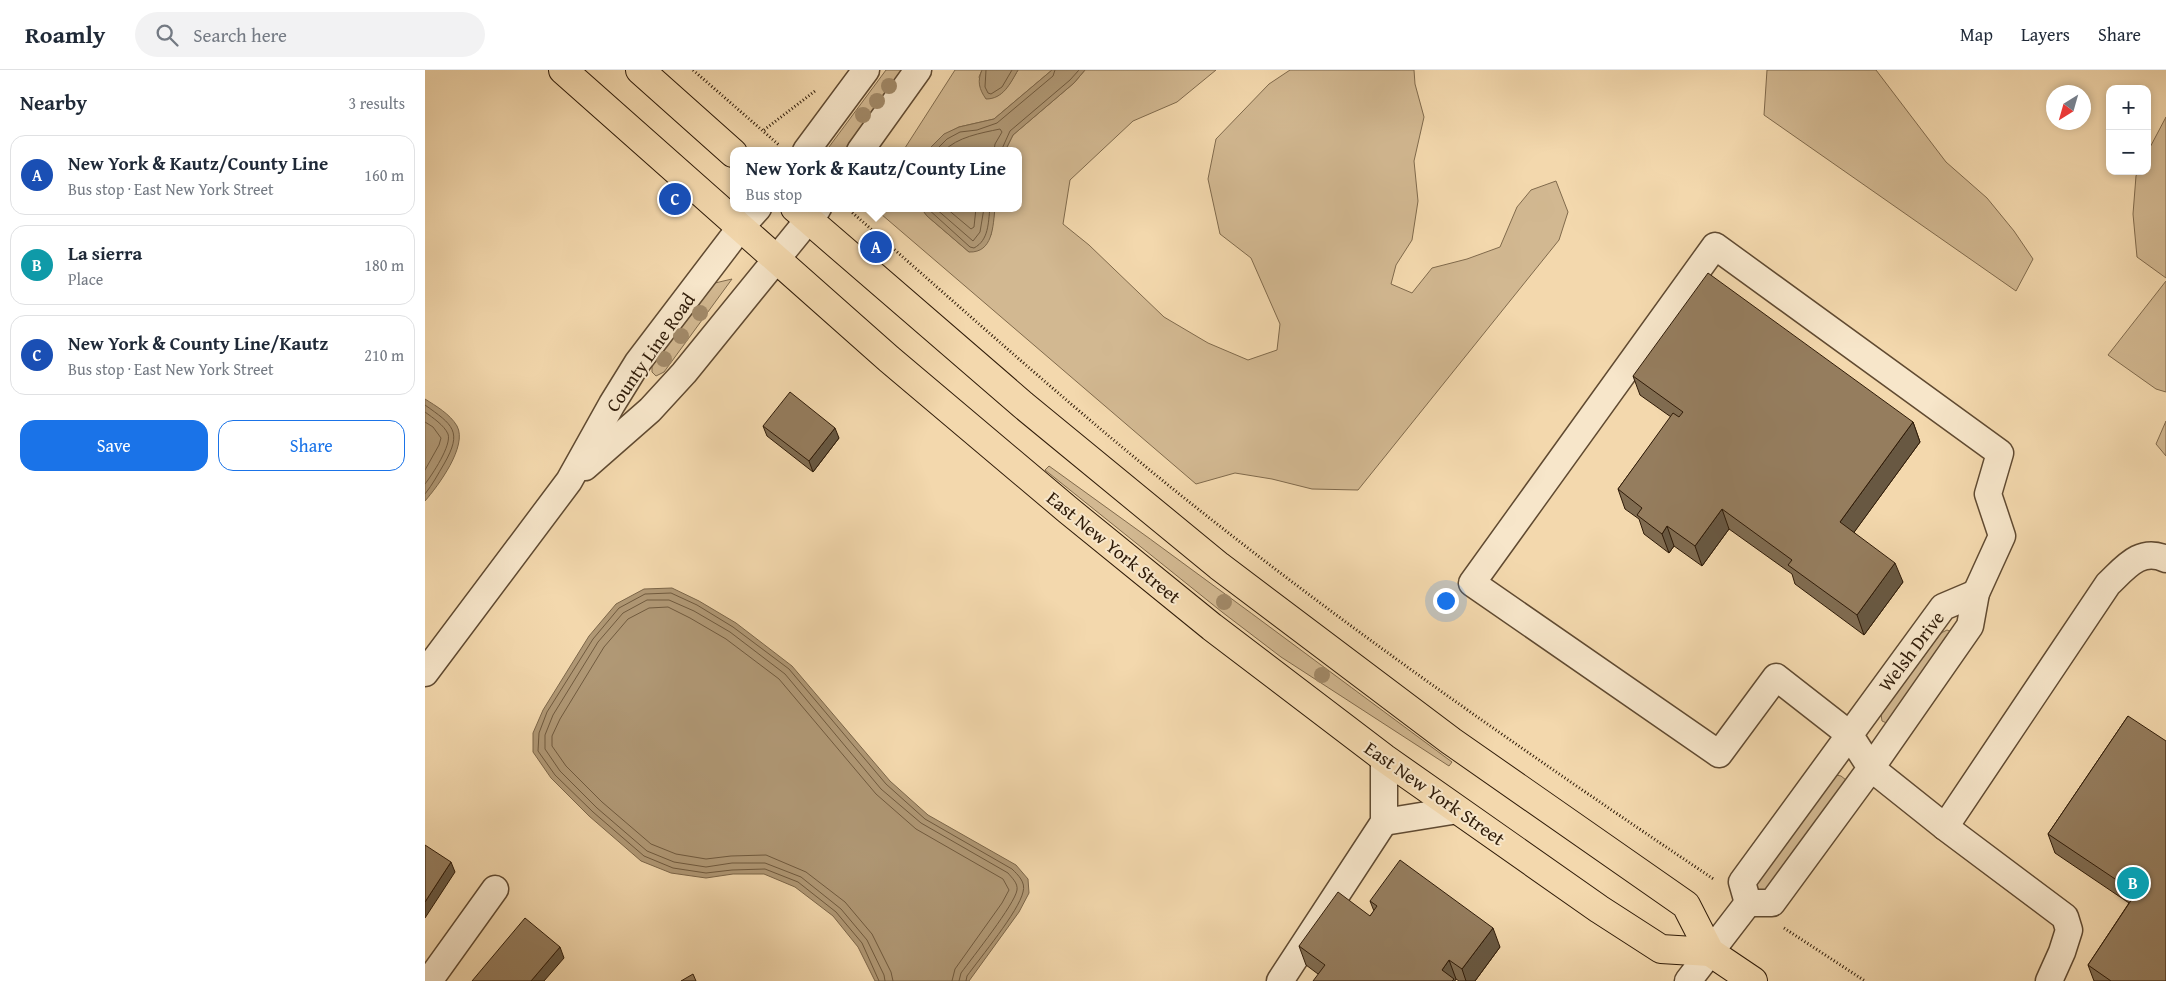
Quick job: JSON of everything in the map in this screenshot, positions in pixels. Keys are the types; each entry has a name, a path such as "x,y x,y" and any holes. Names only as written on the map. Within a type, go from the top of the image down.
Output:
{"main road":[{"name":"East New York Street","path":"563,70 889,359 1068,510 1212,627 1384,758 1661,950 1710,952"},
{"path":"640,70 730,150"},
{"path":"807,212 1030,412 1219,566 1451,741 1686,905 1710,952 1753,981"}],"street":[{"path":"809,147 866,70"},
{"path":"863,147 918,70"},
{"name":"County Line Road","path":"425,673 569,482 612,404 638,362 740,228 754,212"},
{"name":"County Line Road","path":"569,482 649,410 684,373 776,259 807,212"},
{"path":"1977,593 2002,536 1988,494 2000,453 1715,246 1472,583 1719,754 1776,677 1849,734 1871,768 1945,827 2065,917 2069,930 2062,952 2049,981"},
{"path":"1945,827 2108,584 2135,559 2155,554 2166,559"},
{"name":"Welsh Drive","path":"1977,593 1970,626 1871,768 1772,903 1748,903 1742,882 1849,734 1943,608 1977,593"},
{"path":"1280,981 1384,822 1384,758"},
{"path":"1384,822 1458,810"},
{"path":"429,981 495,889"},
{"path":"1688,981 1748,903"}],"path":[{"path":"693,70 764,130 781,147"},
{"path":"764,130 817,90"},
{"path":"851,212 954,304 1178,493 1373,643 1711,878"},
{"path":"1787,930 1865,981"}],"shaded area":[{"path":"886,70 910,70 853,147 829,147"},
{"path":"955,70 982,70 979,77 986,98 992,98 1009,85 1018,70 1052,70 994,119 959,127 944,135 931,147 906,147"},
{"path":"1085,70 1216,70 1177,102 1133,121 1070,180 1063,224 1089,245 1164,317 1208,343 1248,360 1277,350 1280,324 1251,258 1220,234 1208,179 1216,139 1269,84 1290,70 1414,70 1415,84 1424,117 1414,161 1418,201 1412,240 1396,265 1391,284 1412,293 1432,268 1467,259 1500,247 1517,207 1531,190 1556,181 1568,212 1559,240 1358,490 1312,489 1272,479 1235,473 1196,484 879,212 924,212 969,252 991,235 994,212 1022,212 1022,147 1007,147 1013,135 1074,83"},
{"path":"1767,70 1876,70 1946,162 1987,198 2014,231 2033,259 2016,291 1764,115"},
{"path":"2166,117 2166,278 2137,257 2133,214 2136,176 2151,175 2151,145"},
{"path":"732,279 664,372 656,376 652,372 652,366 715,283"},
{"path":"2166,281 2166,392 2156,389 2108,355"},
{"path":"2166,421 2166,456 2156,444"},
{"path":"1049,466 1452,762 1449,766 1281,657 1045,470"},
{"path":"1947,630 1952,632 1889,724 1882,721 1881,714 1941,633"},
{"path":"1836,775 1846,780 1765,893 1759,893 1756,888 1757,884"}],"water":[{"path":"982,70 1018,70 1001,94 986,99 979,85"},
{"path":"1052,70 1085,70 1074,83 1013,135 1007,147 931,147 944,134 959,127 994,119"},
{"path":"924,212 994,212 992,230 987,243 977,251 969,252"},
{"path":"425,399 451,418 457,426 459,434 455,455 450,465 425,501"},
{"path":"672,588 699,601 736,623 792,666 890,781 928,815 1016,865 1028,879 1029,893 1019,912 969,981 875,981 858,947 833,916 795,887 764,874 733,874 706,878 671,873 641,861 589,816 551,778 533,752 533,733 543,710 589,636 616,604 644,589"}],"building":[{"path":"1708,273 1913,422 1840,522 1895,563 1857,615 1788,565 1792,560 1722,509 1695,546 1667,526 1662,534 1637,515 1642,508 1618,489 1673,413 1679,417 1683,412 1633,376"},
{"path":"790,392 835,428 809,461 763,426"},
{"path":"2128,716 2166,741 2166,981 2111,981 2088,965 2136,893 2048,834"},
{"path":"425,845 451,862 425,902"},
{"path":"1400,860 1493,928 1462,969 1449,960 1442,970 1454,979 1452,981 1313,981 1325,965 1299,946 1338,892 1370,916 1377,906 1370,901"},
{"path":"525,918 560,947 531,981 472,981"},
{"path":"693,974 696,981 681,981"}],"place":[{"name":"New York & County Line/Kautz","path":"675,199"},
{"name":"New York & Kautz/County Line","path":"876,247"},
{"name":"La sierra","path":"2133,883"}]}
